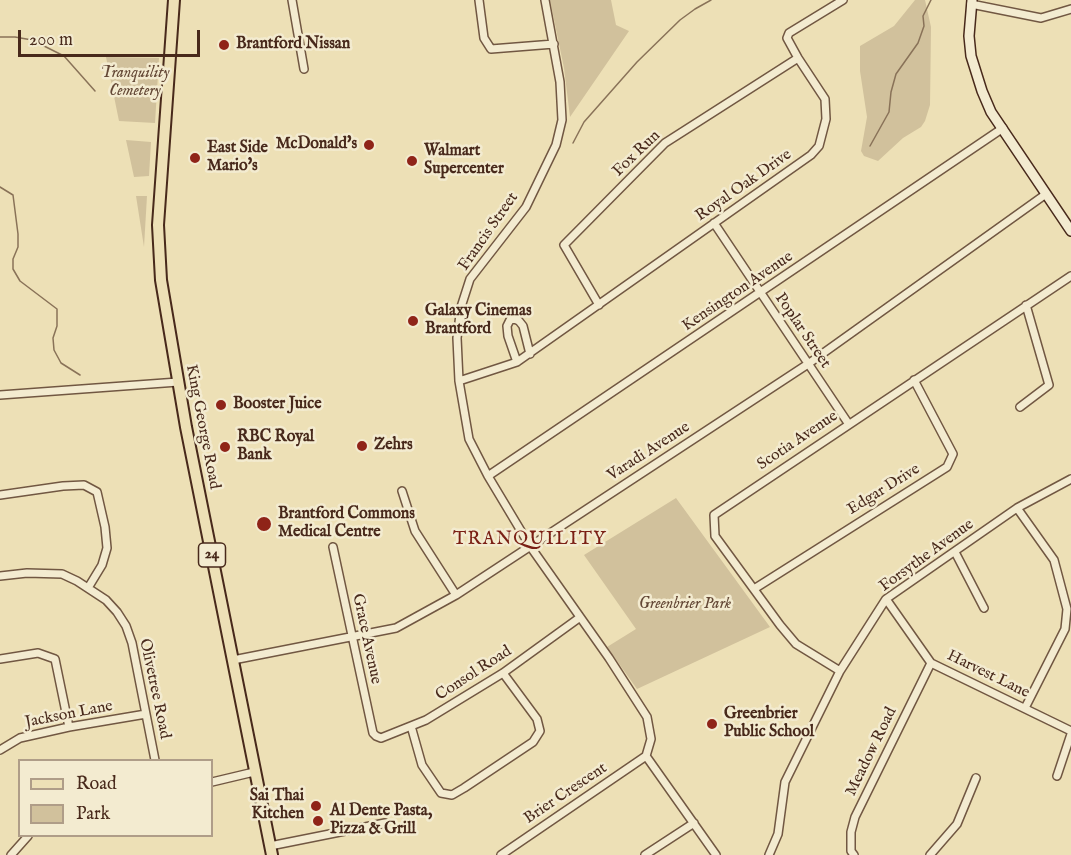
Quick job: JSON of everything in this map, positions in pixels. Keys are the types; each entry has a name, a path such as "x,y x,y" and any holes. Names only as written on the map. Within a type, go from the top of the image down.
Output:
{"main road":[{"name":"King George Road","path":"174,0 158,225 161,280 178,382 271,851"},
{"path":"971,2 969,36 971,56 982,91 992,112 1071,231"}],"street":[{"path":"292,0 304,69"},
{"path":"479,0 484,38 490,49 554,44"},
{"name":"Francis Street","path":"545,0 560,82 562,120 556,145 526,207 470,279 461,307 457,338 459,381 470,439 488,476 530,546 609,658 647,717 651,739 646,756"},
{"name":"Royal Oak Drive","path":"459,381 517,362 530,354 811,155 819,146 826,119 825,99 787,38 789,33 843,0"},
{"path":"971,2 1041,18 1071,9"},
{"name":"Fox Run","path":"599,305 564,245 665,144 798,58"},
{"name":"Kensington Avenue","path":"488,476 1003,128"},
{"name":"Varadi Avenue","path":"233,660 396,628 456,595 808,364 1046,194"},
{"name":"Poplar Street","path":"714,223 848,423"},
{"name":"Scotia Avenue","path":"840,671 796,644 715,536 714,515 848,423 1071,276"},
{"path":"1020,407 1049,385 1026,305"},
{"path":"517,362 508,336 507,326 510,320 515,319 523,326 530,354"},
{"name":"Edgar Drive","path":"754,589 947,467 953,454 914,380"},
{"path":"0,395 178,382"},
{"name":"Forsythe Avenue","path":"769,855 778,834 785,782 840,671 886,599 1017,508 1071,479"},
{"path":"0,495 84,485 97,492 107,548 102,566 88,588"},
{"path":"402,491 415,531 456,595"},
{"path":"1017,508 1054,560 1067,609 1065,629 1025,708"},
{"name":"Grace Avenue","path":"333,547 372,733 376,736"},
{"path":"955,552 984,608"},
{"name":"Olivetree Road","path":"0,576 27,573 62,574 106,600 117,612 126,626 132,643 156,759"},
{"name":"Harvest Lane","path":"886,599 931,663 1071,732"},
{"name":"Consol Road","path":"376,736 381,738 426,720 503,673 579,618"},
{"path":"0,659 38,653 55,659 69,727"},
{"name":"Meadow Road","path":"855,855 851,851 851,832 855,817 931,663"},
{"path":"411,726 422,765 441,793 452,795 533,742 540,731 537,719 503,673"},
{"name":"Jackson Lane","path":"0,750 20,738 146,714"},
{"path":"1057,776 1071,732"},
{"path":"646,756 716,855"},
{"name":"Brier Crescent","path":"501,855 646,756"},
{"path":"213,782 254,772"},
{"path":"930,855 957,824 976,778"},
{"path":"271,851 385,823"},
{"path":"645,855 694,823"},
{"path":"11,855 27,837"}],"green space":[{"path":"550,0 611,0 616,25 629,31 570,117 564,68"},
{"path":"915,0 925,0 931,27 930,105 921,127 903,138 878,161 864,156 861,151 867,117 860,71 860,46 894,26"},
{"name":"Tranquility Cemetery","path":"106,57 159,58 155,123 119,121"},
{"path":"126,140 151,142 149,176 134,177"},
{"path":"136,196 147,196 144,247"},
{"name":"Greenbrier Park","path":"676,498 770,627 637,689 607,647 636,629 584,555"}],"waterway":[{"path":"573,143 584,122 637,62 680,20 711,0"},
{"path":"870,146 889,112 896,74 918,43 924,26 923,16 931,0"},
{"path":"0,37 32,40 64,56 95,91"},
{"path":"0,187 13,195 18,234 18,247 13,259 13,269 20,281 57,309 57,326 53,338 54,350 61,363 80,375"}],"place":[{"name":"Brantford Nissan","path":"224,45"},
{"name":"McDonald's","path":"369,145"},
{"name":"East Side Mario's","path":"195,158"},
{"name":"Walmart Supercenter","path":"412,161"},
{"name":"Galaxy Cinemas Brantford","path":"413,321"},
{"name":"Booster Juice","path":"221,405"},
{"name":"Zehrs","path":"362,446"},
{"name":"RBC Royal Bank","path":"225,447"},
{"name":"Brantford Commons Medical Centre","path":"264,524"},
{"name":"Greenbrier Public School","path":"712,724"},
{"name":"Sai Thai Kitchen","path":"316,806"},
{"name":"Al Dente Pasta, Pizza & Grill","path":"318,821"}],"district":[{"name":"TRANQUILITY","path":"530,540"}]}
